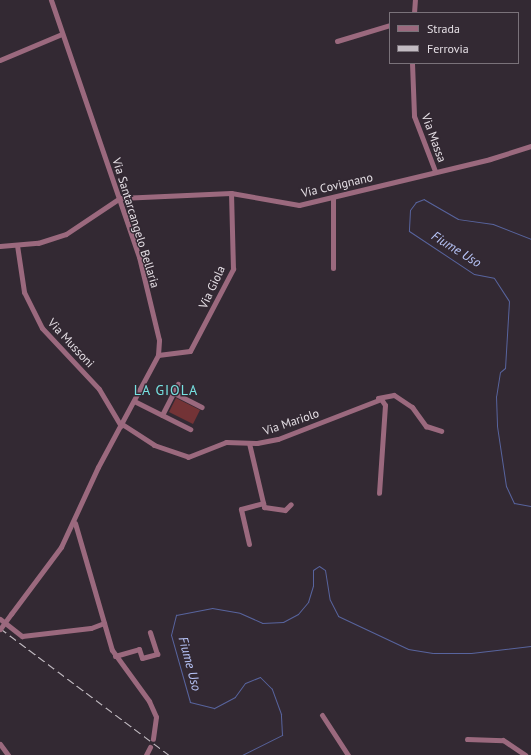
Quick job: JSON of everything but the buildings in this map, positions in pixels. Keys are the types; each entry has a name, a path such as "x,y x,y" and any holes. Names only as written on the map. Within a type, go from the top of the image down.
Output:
{"street":[{"name":"Via Santarcangelo Bellaria","path":"0,629 61,547 75,523 98,467 122,425 158,355 159,340 139,258 120,198 51,0"},
{"path":"414,12 415,0"},
{"path":"337,41 389,25"},
{"path":"0,60 62,34"},
{"name":"Via Massa","path":"412,64 414,116 435,171"},
{"name":"Via Covignano","path":"120,198 231,194 299,205 333,198 531,146"},
{"name":"Via Giola","path":"158,355 190,351 233,269 231,194"},
{"path":"0,246 38,243 66,234 120,198"},
{"path":"333,198 333,268"},
{"name":"Via Mussoni","path":"17,245 24,292 42,328 99,389 122,425"},
{"path":"162,415 178,384"},
{"path":"174,393 202,407"},
{"name":"Via Mariolo","path":"122,425 154,445 182,456 193,456 226,442 249,443 278,439 378,398 394,395 412,407 426,426 441,431"},
{"path":"378,398 384,405 379,493"},
{"path":"134,401 190,429"},
{"path":"249,443 263,504 267,510 285,510 291,504"},
{"path":"249,544 241,509 263,504"},
{"path":"75,523 115,656 153,709 156,717 153,739"},
{"path":"0,619 22,636 91,628 104,623"},
{"path":"115,656 139,649 142,658 157,654 150,632"},
{"path":"322,715 348,755"},
{"path":"467,739 503,740 525,755"},
{"path":"0,744 8,755"},
{"path":"146,755 150,746"}],"shaded area":[{"path":"176,398 200,410 193,424 169,412"}],"waterway":[{"name":"Fiume Uso","path":"531,239 493,224 458,219 424,199 416,202 410,210 409,231 474,274 494,278 509,301 505,368 500,372 496,396 497,426 506,486 514,503 531,506"},
{"name":"Fiume Uso","path":"242,755 282,735 281,714 272,689 260,677 245,683 235,697 214,708 190,702 171,635 176,615 212,608 240,613 262,623 283,622 298,614 308,602 313,586 313,570 319,566 325,570 330,600 338,616 408,649 433,653 471,653 531,646"}],"railway":[{"path":"0,628 169,755"}],"district":[{"name":"LA GIOLA","path":"166,390"}]}
